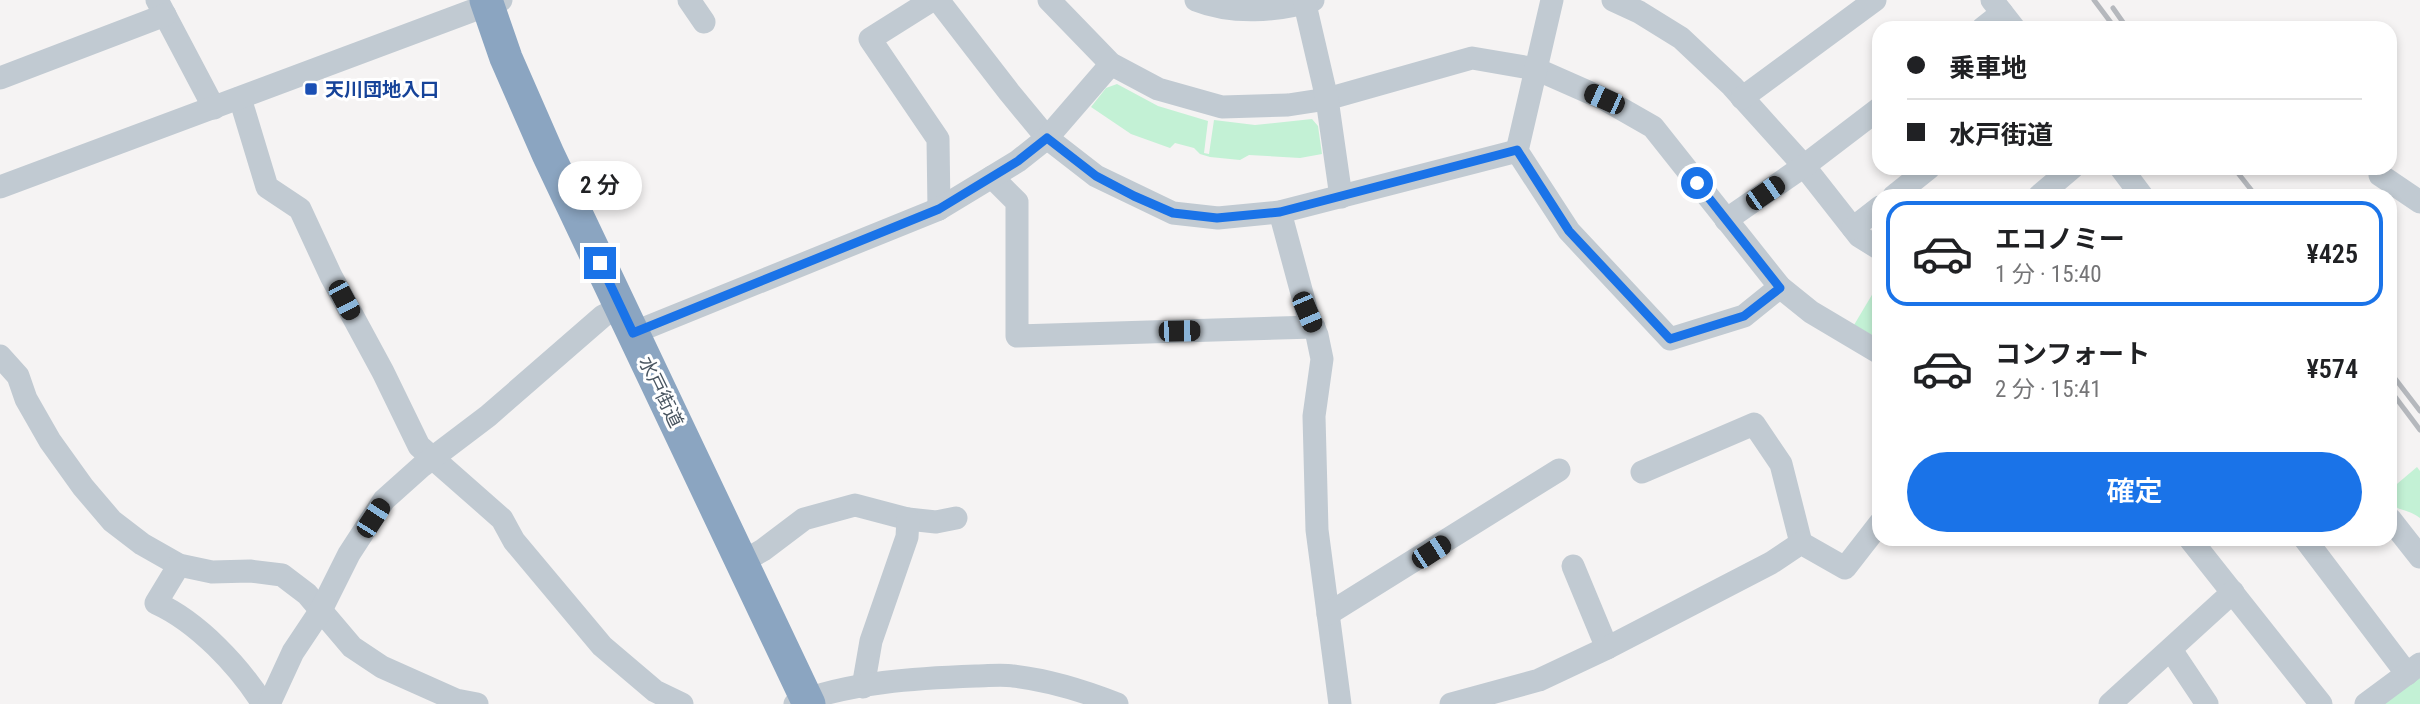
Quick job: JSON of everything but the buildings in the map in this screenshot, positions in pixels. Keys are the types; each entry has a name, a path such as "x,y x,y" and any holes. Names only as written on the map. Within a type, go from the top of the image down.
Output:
{"highway":[{"name":"水戸街道","path":"491,1 506,58 537,130 742,562 803,702"}],"street":[{"path":"688,0 704,22"},
{"path":"932,0 870,39 938,139 939,209"},
{"path":"938,0 1047,138 1096,176 1173,213 1217,218 1280,212 1517,150"},
{"path":"1049,0 1111,64 1158,89 1222,107 1288,105 1327,99 1472,58 1536,69 1604,99 1653,127 1780,288 1811,312 1872,348"},
{"path":"1196,0 1212,6 1254,10 1307,1 1327,99 1341,197"},
{"path":"1552,0 1517,150 1569,231 1670,339 1744,316 1780,288"},
{"path":"1613,0 1639,12 1681,38 1742,97 1804,166 1859,236 1872,244"},
{"path":"1742,97 1875,0"},
{"path":"0,187 491,1"},
{"path":"0,78 161,7 214,108"},
{"path":"179,565 156,603 172,610 243,674 266,704 293,652 321,610 349,554 384,500 431,459 488,416 603,316 627,320 939,209 1018,161 1047,138 1111,64"},
{"path":"240,98 267,187 300,209 331,276 419,446 502,519 514,541 602,646 655,691 681,704"},
{"path":"1726,220 1872,114"},
{"path":"1903,189 1920,175"},
{"path":"2047,189 2064,175"},
{"path":"2126,175 2138,189"},
{"path":"2380,175 2420,202"},
{"path":"992,177 1017,202 1017,336 1314,327"},
{"path":"1280,212 1322,359 1314,416 1317,530 1340,704"},
{"path":"1853,228 1872,213"},
{"path":"0,356 18,376 26,400 50,441 112,521 142,544 179,565 212,572 250,571 282,575 307,594 352,646 382,667 457,700 477,704"},
{"path":"1642,472 1754,424 1781,464 1801,543 1845,568 1872,533"},
{"path":"1328,614 1559,470"},
{"path":"742,562 763,550 804,519 855,505 908,519 936,523 956,518"},
{"path":"863,687 871,641 907,537 908,519"},
{"path":"2397,528 2420,557"},
{"path":"1451,704 1539,680 1771,563 1801,543"},
{"path":"2196,546 2321,704"},
{"path":"2311,546 2414,669 2366,704"},
{"path":"1573,566 1607,648"},
{"path":"2110,704 2233,592"},
{"path":"2171,650 2207,704"},
{"path":"803,702 863,687 950,677 1012,675 1073,688 1117,704"}],"green space":[{"path":"1117,84 1158,106 1208,121 1204,153 1209,154 1214,120 1255,125 1312,119 1318,126 1322,154 1300,158 1249,155 1240,160 1210,157 1200,154 1194,148 1175,143 1170,148 1131,134 1091,107 1106,88"},
{"path":"1872,295 1872,335 1854,325"},
{"path":"2417,467 2420,471 2420,518 2397,507 2397,484"},
{"path":"2420,674 2420,704 2381,704"}],"railway":[{"path":"2094,0 2110,21"},
{"path":"2113,8 2122,21"},
{"path":"2240,175 2250,189"},
{"path":"2397,381 2420,411"},
{"path":"2397,399 2420,430"}],"place":[{"name":"天川団地入口","path":"311,89"}],"route":[{"path":"600,263 633,333 939,209 1018,161 1047,138 1096,176 1134,196 1173,213 1217,218 1280,212 1517,150 1569,231 1670,339 1744,316 1780,288 1697,183"}]}
